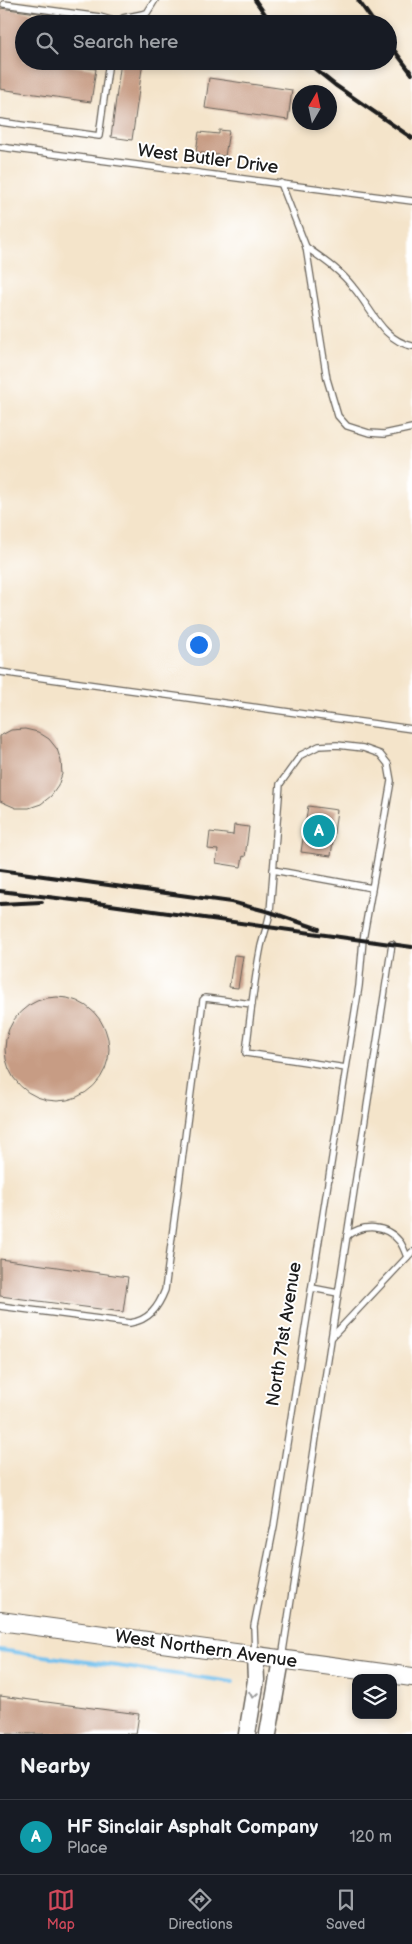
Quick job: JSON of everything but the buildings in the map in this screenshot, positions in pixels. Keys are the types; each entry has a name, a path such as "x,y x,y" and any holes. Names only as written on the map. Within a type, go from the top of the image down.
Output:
{"main road":[{"name":"West Northern Avenue","path":"0,1621 412,1677"}],"street":[{"name":"North 71st Avenue","path":"247,1734 256,1680 255,1656"},
{"path":"268,1734 281,1660"}],"lane":[{"path":"137,15 147,13 154,0"},
{"path":"4,4 85,15"},
{"path":"0,122 99,136 108,70"},
{"name":"West Butler Drive","path":"0,147 412,201"},
{"path":"281,183 306,247 327,379 338,416 348,426 369,434 384,434 412,428"},
{"path":"306,247 333,265 353,286 388,335 400,344 412,346"},
{"path":"0,672 412,728"},
{"name":"North 71st Avenue","path":"255,1656 254,1626 274,1526 360,986 363,940 391,780 388,764 380,754 363,748 336,745 319,746 301,755 280,784 270,912 268,927 262,943 246,1053 346,1068"},
{"path":"273,870 372,888"},
{"path":"281,1660 392,944"},
{"path":"0,1306 130,1323 144,1319 158,1306 165,1290 203,1000 213,998 252,1004"},
{"path":"346,1236 363,1227 386,1231 400,1242 407,1257"},
{"path":"332,1337 412,1252"},
{"path":"312,1288 338,1293"}],"waterway":[{"path":"0,1650 233,1682"}],"railway":[{"path":"255,0 266,15"},
{"path":"358,0 369,15"},
{"path":"397,54 412,74"},
{"path":"316,70 412,138"},
{"path":"0,870 231,902 270,912 319,929"},
{"path":"0,891 412,947"},
{"path":"0,904 42,902"}],"place":[{"name":"HF Sinclair Asphalt Company","path":"319,831"}]}
